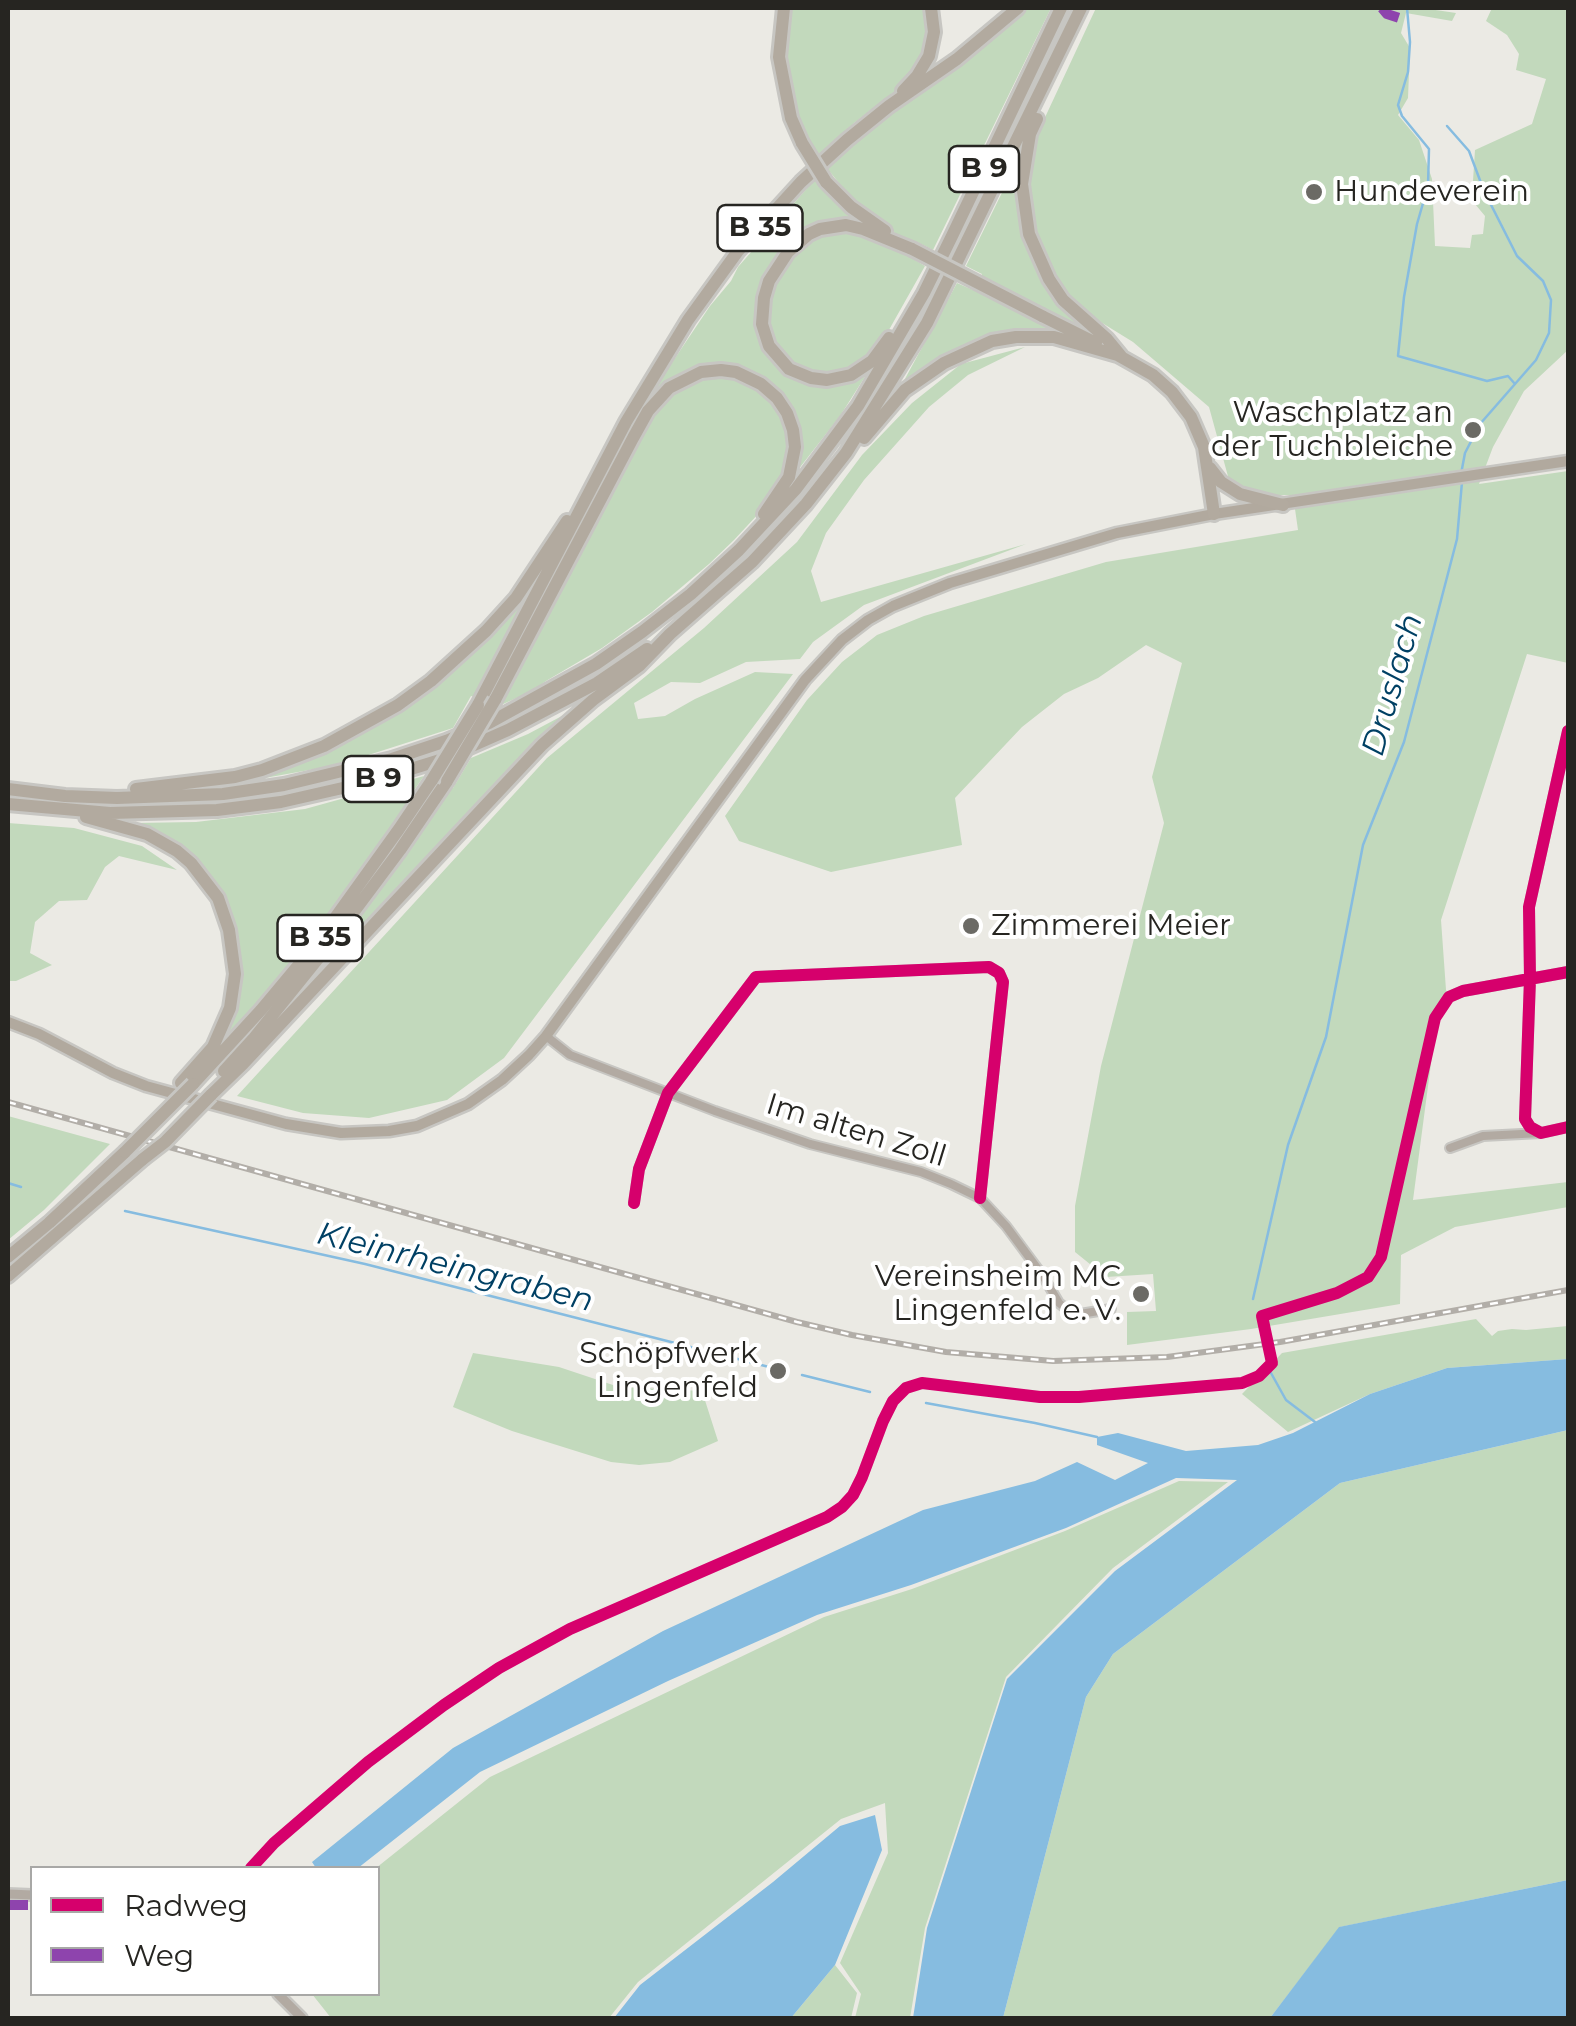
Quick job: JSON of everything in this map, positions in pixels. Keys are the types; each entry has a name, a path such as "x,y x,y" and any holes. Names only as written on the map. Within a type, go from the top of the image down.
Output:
{"highway":[{"path":"784,8 779,57 791,118 802,142 826,182 851,207 912,249"},
{"path":"889,106 917,76 928,56 934,32 931,8"},
{"path":"889,106 957,59 1018,8"},
{"name":"B 9","path":"8,788 118,798 223,794 284,785 392,759 446,741 537,698 596,664 692,594 796,489 858,406 924,293 1062,8"},
{"name":"B 9","path":"8,804 110,813 217,810 282,802 370,782 440,760 508,730 598,683 670,634 780,534 846,453 927,324 1081,8"},
{"path":"1042,89 1022,184 1029,234 1048,279 1063,300 1108,339 1121,356"},
{"name":"B 35","path":"8,1256 197,1088 316,942 399,830 478,705 626,422 688,320 738,251 801,182 889,106"},
{"path":"924,293 904,312 872,361 850,376 827,380 790,369 769,346 762,324 770,281 788,252 810,234 846,225 912,249 1153,375 1179,401 1197,430 1204,446 1214,514"},
{"path":"846,453 869,433 905,390 944,362 992,341 1054,337 1121,356"},
{"path":"8,1276 143,1160 197,1088 254,1038 329,945 400,850 496,700 648,411 669,388 702,372 736,372 761,384 777,398 794,430 789,477 739,550"},
{"path":"1208,466 1240,494 1284,505"},
{"path":"118,798 136,789 262,770 324,746 398,705 445,669 516,598 592,487"},
{"path":"197,1088 257,1049 542,745 639,666 670,634"},
{"path":"54,810 147,834 191,863 218,898 230,930 235,974 230,1008 197,1088"}],"main road":[{"path":"8,1022 39,1034 113,1074 286,1124 340,1134 389,1132 417,1126 476,1099 502,1080 546,1036 804,680 842,640 868,620 950,583 1117,533 1214,514 1568,461"}],"street":[{"path":"1541,1133 1524,1119 1529,907 1568,731"},
{"path":"634,1204 640,1169 668,1093 756,976 989,967 998,972 1003,982 980,1198"},
{"path":"1449,997 1568,972"},
{"name":"Im alten Zoll","path":"546,1036 570,1055 668,1093 810,1144 922,1172 980,1198 1006,1226 1059,1303 1080,1314 1112,1309"},
{"path":"1450,1148 1483,1136 1541,1133 1568,1127"},
{"path":"280,1996 302,2018"}],"green space":[{"path":"787,8 927,8 925,54 908,81 819,155 799,126 790,96 783,44"},
{"path":"1023,8 1051,8 933,250 915,241 913,244 873,220 836,186 839,183 830,172 819,182 858,222 843,220 780,254 769,269 759,294 757,325 798,379 868,372 794,475 800,450 764,380 751,372 693,370 670,382 641,413 738,267 809,186 856,141"},
{"path":"1096,8 1422,8 1456,13 1452,21 1406,13 1401,33 1410,48 1408,98 1398,115 1419,140 1432,179 1435,246 1470,248 1472,235 1483,234 1485,216 1475,204 1475,150 1532,124 1546,79 1516,70 1519,54 1507,35 1486,21 1492,8 1568,8 1568,350 1524,391 1493,447 1479,484 1568,471 1568,663 1527,654 1441,920 1450,999 1437,1018 1413,1200 1568,1182 1568,1207 1455,1227 1401,1255 1400,1304 1127,1345 1127,1312 1156,1311 1153,1274 1106,1277 1075,1252 1075,1206 1101,1066 1164,823 1152,777 1182,663 1146,645 1098,678 1064,694 1022,727 955,798 962,845 831,872 739,841 725,816 807,700 842,662 877,635 924,616 1106,562 1298,530 1293,495 1242,490 1229,480 1209,407 1133,342 1086,313 1057,282 1043,253 1033,222 1028,178 1034,141"},
{"path":"1020,156 1024,232 1031,254 1041,274 1094,336 981,278 982,274 966,266"},
{"path":"851,230 885,242 925,266 872,356 848,371 824,376 791,364 776,349 767,330 769,291 794,252 818,235"},
{"path":"957,283 1055,329 1030,330 975,342 940,359 900,388"},
{"path":"1025,347 968,375 929,407 864,480 826,533 811,571 821,602 1026,544 864,605 813,642 800,659 746,662 700,683 671,682 634,703 638,719 665,716 755,672 793,674 504,1058 447,1100 369,1118 303,1113 237,1096 547,758 704,628 797,542 862,455 912,403 961,364"},
{"path":"705,375 733,376 765,392 781,411 791,443 786,475 734,540 652,612 602,648 532,691 501,705 648,419 671,393"},
{"path":"538,577 485,680 453,728 337,765 237,783 392,714"},
{"path":"575,709 279,1017 375,895 471,758"},
{"path":"424,776 330,915 218,1047 234,1013 221,896 154,833 135,823 196,822 305,809"},
{"path":"8,823 74,828 142,846 177,870 119,856 105,867 87,900 59,901 35,922 30,953 52,965 8,981"},
{"path":"8,1116 110,1144 8,1240"},
{"path":"1476,1319 1492,1336 1512,1329 1568,1326 1568,1359 1447,1368 1370,1394 1288,1432 1242,1394 1282,1353"},
{"path":"473,1353 559,1367 619,1387 702,1391 718,1441 670,1462 639,1465 611,1462 512,1431 453,1407"},
{"path":"1568,1430 1568,1880 1340,1927 1270,2018 1003,2018 1086,1697 1113,1654 1340,1483"},
{"path":"1179,1481 1228,1482 1113,1568 1006,1677 925,1928 910,2018 855,2018 861,1994 840,1963 888,1853 885,1803 841,1819 638,1982 609,2018 331,2018 314,1996 380,1996 379,1866 490,1777 824,1617 912,1589 1065,1531"},
{"path":"835,1965 857,1993 851,2018 791,2018"}],"water":[{"path":"1568,1359 1568,1430 1340,1483 1113,1654 1086,1697 1003,2018 913,2018 927,1928 1007,1679 1115,1571 1237,1480 1176,1478 1066,1528 817,1615 668,1681 480,1772 361,1866 315,1866 312,1862 453,1748 663,1631 923,1510 1035,1481 1077,1462 1115,1480 1148,1463 1097,1445 1097,1437 1118,1433 1186,1451 1258,1445 1293,1433 1370,1394 1447,1368"},
{"path":"875,1815 882,1850 835,1965 791,2018 614,2018 640,1985 840,1826"},
{"path":"1568,1880 1568,2018 1270,2018 1339,1927"}],"waterway":[{"path":"1407,8 1408,72 1398,105 1402,116 1429,149 1428,186 1404,297 1398,356 1487,381 1508,376 1515,384"},
{"name":"Druslach","path":"1447,126 1469,151 1517,256 1543,281 1551,300 1549,333 1536,360 1480,424 1465,453 1461,474"},
{"name":"Druslach","path":"1253,1299 1288,1145 1326,1037 1363,845 1404,742 1457,539 1462,482"},
{"name":"Kleinrheingraben","path":"8,1183 21,1187"},
{"name":"Kleinrheingraben","path":"125,1211 365,1264 773,1368"},
{"name":"Druslach","path":"1271,1373 1286,1400 1315,1422"},
{"name":"Kleinrheingraben","path":"802,1375 870,1392"},
{"name":"Kleinrheingraben","path":"926,1403 1097,1437"}],"railway":[{"path":"8,1102 797,1322 946,1352 1053,1361 1167,1357 1280,1342 1568,1290"}],"marked path":[{"path":"1382,8 1399,18"},
{"path":"8,1905 30,1905"}],"cycle path":[{"path":"1568,731 1529,907 1525,1119 1541,1133 1568,1127"},
{"path":"634,1203 639,1169 668,1093 756,977 989,967 999,973 1003,982 980,1198"},
{"path":"253,1866 368,1762 499,1668 570,1629 842,1507 862,1477 893,1401 906,1388 922,1383 1040,1397 1079,1397 1242,1383 1259,1376 1272,1363 1262,1316 1337,1293 1368,1277 1381,1257 1435,1018 1449,997 1568,972"}],"place":[{"name":"Hundeverein","path":"1314,192"},
{"name":"Waschplatz an der Tuchbleiche","path":"1473,430"},
{"name":"Zimmerei Meier","path":"971,926"},
{"name":"Vereinsheim MC Lingenfeld e. V.","path":"1141,1294"},
{"name":"Schöpfwerk Lingenfeld","path":"778,1371"}]}
